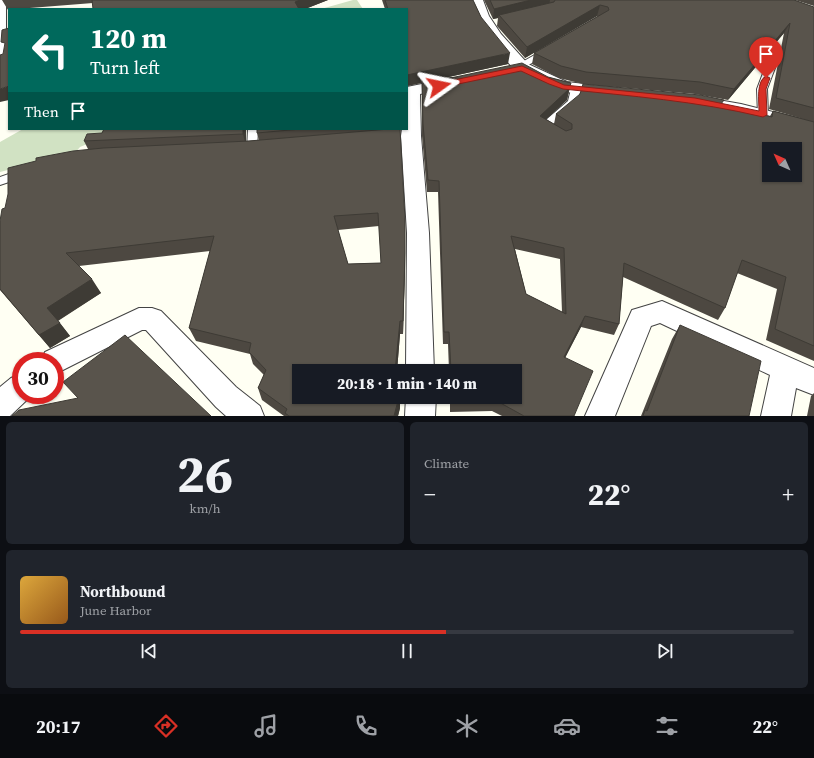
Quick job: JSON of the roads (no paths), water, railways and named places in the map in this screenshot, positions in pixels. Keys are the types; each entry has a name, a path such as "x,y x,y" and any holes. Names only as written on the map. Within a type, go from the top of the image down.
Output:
{"street":[{"path":"476,0 491,24 495,37 521,67 552,83 576,89 627,94"},
{"path":"194,8 218,4"},
{"path":"500,73 521,67"},
{"path":"420,364 418,233 408,136 411,91 470,79"},
{"path":"688,100 741,109 814,128"},
{"path":"600,416 641,318 662,312 814,382"},
{"path":"64,356 139,319 152,320 226,397 249,416"},
{"path":"776,416 786,368"},
{"path":"0,406 12,395"},
{"path":"420,416 421,404"}],"lane":[{"path":"2,0 4,60"},
{"path":"521,67 554,47"},
{"path":"763,115 762,89 770,68"},
{"path":"558,134 544,127 573,102 576,89"},
{"path":"252,150 253,130"},
{"path":"0,181 35,169"}]}
